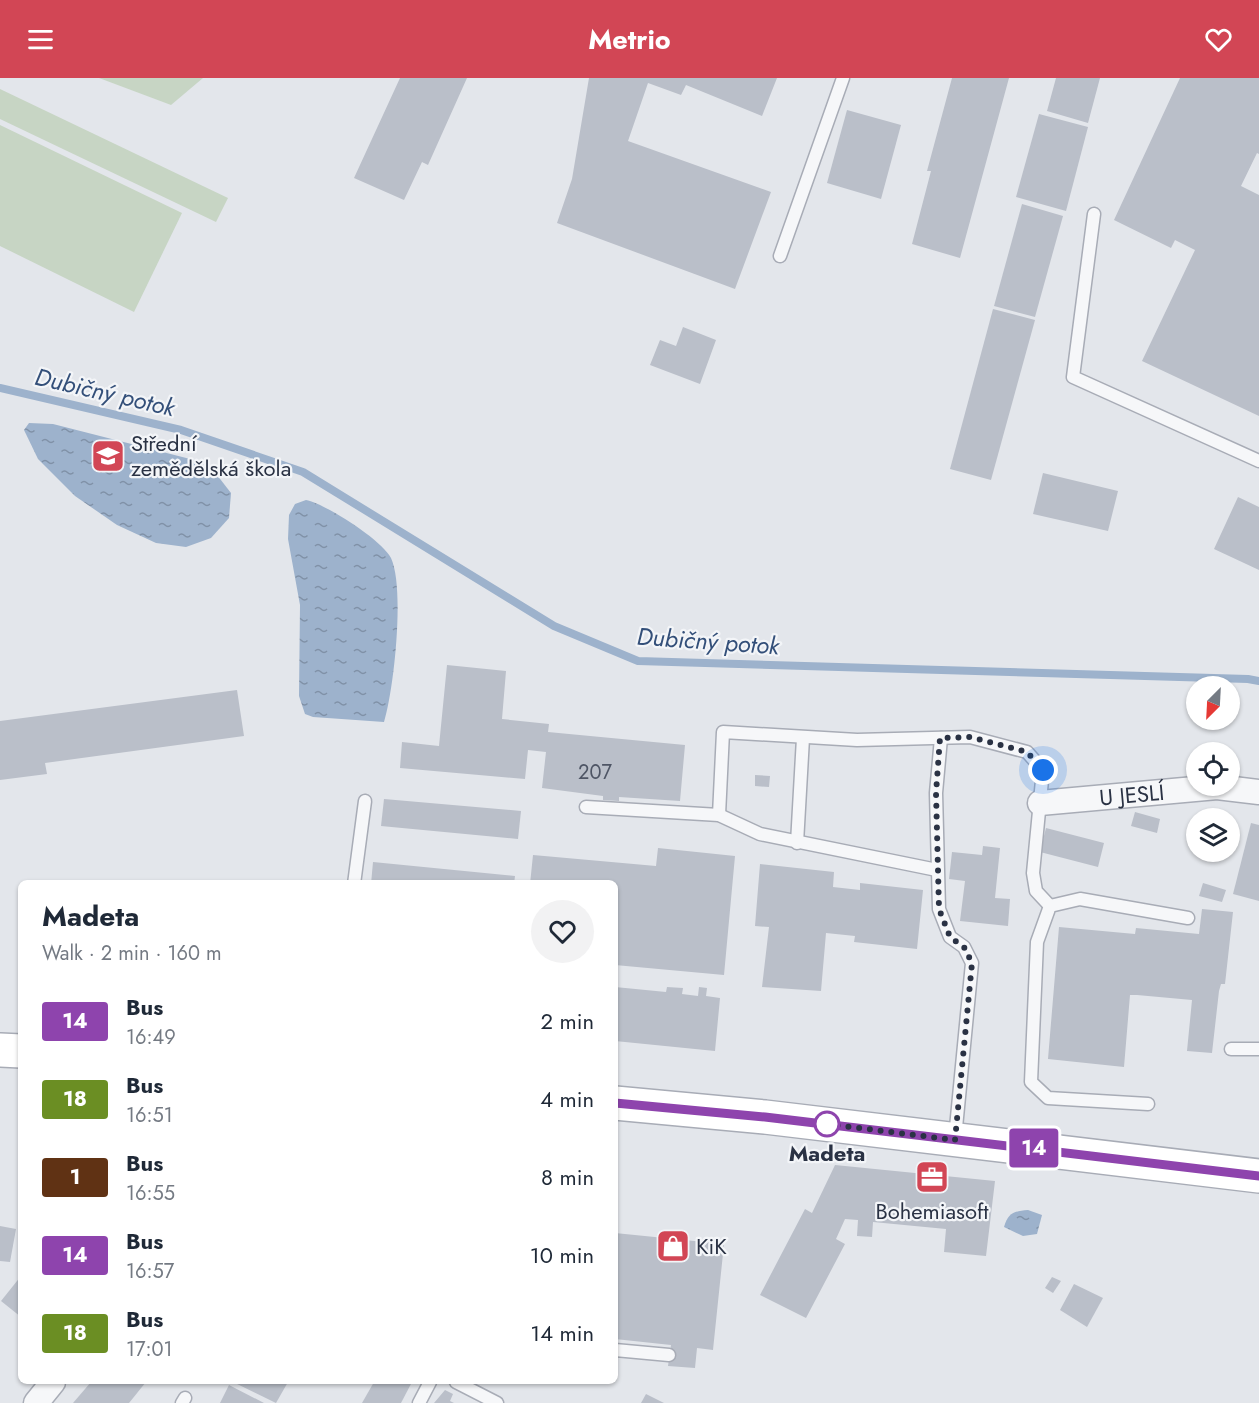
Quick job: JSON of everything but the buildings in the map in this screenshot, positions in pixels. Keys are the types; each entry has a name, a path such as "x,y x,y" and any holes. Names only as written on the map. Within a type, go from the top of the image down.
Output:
{"main road":[{"path":"0,1050 18,1051"},
{"path":"618,1103 1259,1176"}],"street":[{"name":"U JESLÍ","path":"1040,803 1218,787 1259,792"},
{"path":"36,1403 51,1384"}],"lane":[{"path":"780,256 843,78"},
{"path":"1094,214 1073,376 1259,461"},
{"path":"720,815 723,732 857,740 970,737 1027,752 1043,770 1033,873 1036,891 1050,906"},
{"path":"797,843 803,738"},
{"path":"940,738 936,793 939,909 950,937 964,947 972,963 955,1140"},
{"path":"355,880 365,801"},
{"path":"586,807 720,815 760,834 937,870"},
{"path":"1050,906 1080,899 1188,918"},
{"path":"1050,906 1038,942 1031,1082 1048,1098 1148,1104"},
{"path":"1231,1048 1259,1049"},
{"path":"618,1350 669,1355"},
{"path":"419,1403 429,1384"},
{"path":"460,1384 497,1403"}],"green space":[{"path":"99,78 203,78 171,105"},
{"path":"0,89 228,198 216,222 0,119"},
{"path":"0,125 182,213 134,312 0,246"}],"water":[{"path":"29,423 53,424 198,461 217,475 231,493 229,518 211,538 186,547 156,543 117,525 75,496 38,459 24,430"},
{"path":"306,500 326,508 353,524 377,542 391,558 397,592 397,639 384,722 313,717 305,714 299,696 300,605 288,539 289,515 295,504"},
{"path":"1028,1210 1042,1215 1037,1234 1023,1236 1004,1227 1012,1214"}],"waterway":[{"name":"Dubičný potok","path":"0,388 181,430 303,472 554,626 638,661 1259,681"}],"bus line":[{"name":"14","path":"618,1103 765,1117 1142,1160 1175,1167 1259,1176"}],"place":[{"name":"Střední zemědělská škola","path":"108,456"},
{"name":"Madeta","path":"827,1124"},
{"name":"Bohemiasoft","path":"932,1177"},
{"name":"KiK","path":"673,1246"}],"route":[{"path":"827,1124 955,1140 972,963 964,947 950,937 939,909 936,793 940,738 970,737 1027,752 1043,770"}]}
